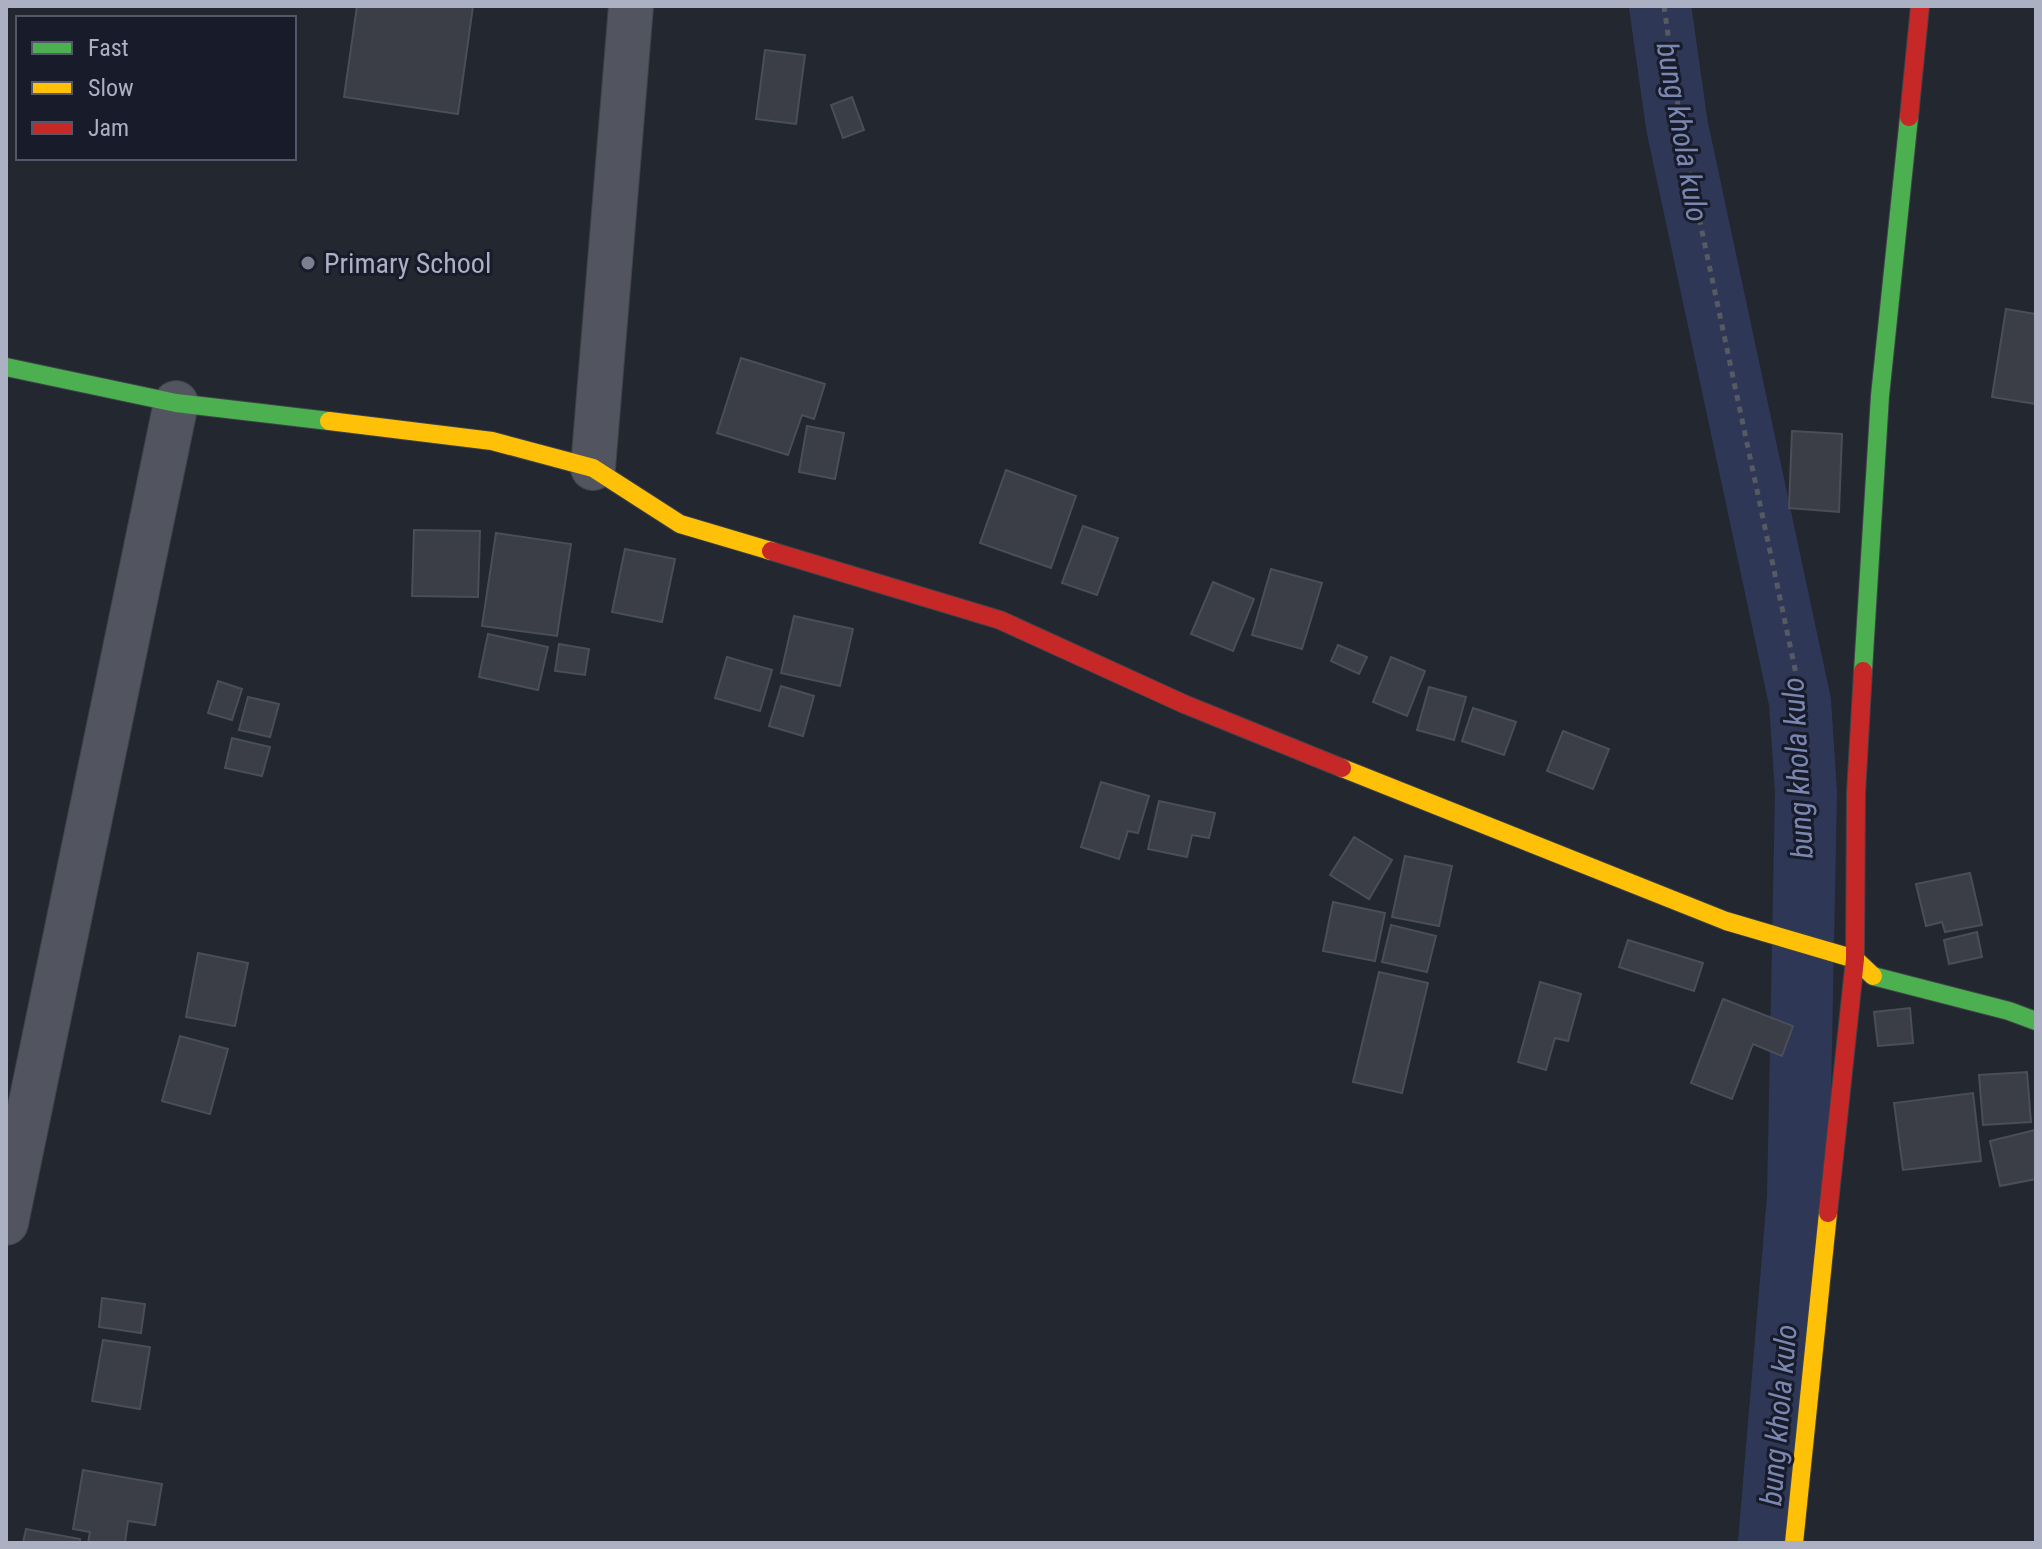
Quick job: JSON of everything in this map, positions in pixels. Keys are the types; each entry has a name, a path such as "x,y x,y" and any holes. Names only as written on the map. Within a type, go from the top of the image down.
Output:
{"street":[{"path":"593,468 631,6"},
{"path":"1794,1543 1847,957 1880,396 1920,6"},
{"path":"6,367 176,403 492,441 593,468 680,524 1000,620 1184,704 1650,892 1726,921 1847,957 1873,976 2009,1011 2036,1021"},
{"path":"6,1223 176,403"}],"path":[{"path":"1664,6 1683,142 1801,697 1809,711"}],"building":[{"path":"357,6 473,6 458,114 344,97"},
{"path":"765,50 805,55 796,124 756,119"},
{"path":"852,97 864,130 843,138 831,105"},
{"path":"2006,309 2036,314 2036,404 1992,397"},
{"path":"741,358 825,384 814,419 802,415 788,455 717,433"},
{"path":"807,426 844,433 835,479 799,472"},
{"path":"1792,431 1842,434 1839,512 1789,508"},
{"path":"1006,470 1076,496 1051,568 980,543"},
{"path":"1083,526 1118,538 1097,595 1062,583"},
{"path":"414,530 480,531 478,597 412,596"},
{"path":"496,533 571,544 557,636 482,626"},
{"path":"625,549 675,559 662,622 612,612"},
{"path":"1271,569 1322,583 1302,649 1252,635"},
{"path":"1213,582 1254,599 1233,651 1191,634"},
{"path":"794,616 853,629 840,686 781,673"},
{"path":"488,634 548,647 538,690 479,677"},
{"path":"559,644 589,649 585,675 555,671"},
{"path":"1338,645 1367,657 1359,674 1331,661"},
{"path":"727,657 772,670 760,711 715,698"},
{"path":"1391,657 1425,671 1407,716 1373,702"},
{"path":"218,681 242,689 232,720 208,713"},
{"path":"781,686 814,696 803,736 769,726"},
{"path":"1429,687 1466,697 1454,740 1417,730"},
{"path":"248,697 279,704 270,737 239,730"},
{"path":"1473,708 1516,722 1504,755 1462,741"},
{"path":"1563,731 1609,749 1593,789 1547,771"},
{"path":"232,738 270,747 262,776 225,768"},
{"path":"1101,782 1149,796 1138,833 1128,831 1119,859 1081,847"},
{"path":"1159,801 1215,813 1209,838 1192,835 1187,857 1148,849"},
{"path":"1354,837 1392,860 1369,899 1330,875"},
{"path":"1405,856 1452,866 1439,926 1392,917"},
{"path":"1970,873 1982,925 1945,932 1942,922 1926,926 1916,884"},
{"path":"1333,902 1385,913 1375,961 1323,951"},
{"path":"1391,925 1436,936 1427,972 1382,962"},
{"path":"1977,932 1982,957 1949,964 1944,940"},
{"path":"1628,940 1703,963 1694,991 1619,967"},
{"path":"198,953 248,963 235,1026 186,1017"},
{"path":"1379,972 1428,983 1402,1093 1353,1082"},
{"path":"1540,982 1581,994 1568,1041 1555,1038 1546,1070 1518,1062"},
{"path":"1723,999 1793,1026 1782,1056 1753,1044 1732,1099 1691,1083"},
{"path":"1910,1008 1913,1043 1878,1046 1874,1012"},
{"path":"180,1036 228,1049 210,1114 162,1101"},
{"path":"2027,1072 2031,1122 1983,1125 1979,1075"},
{"path":"1973,1093 1981,1161 1903,1170 1894,1103"},
{"path":"2035,1130 2036,1179 2000,1186 1990,1141"},
{"path":"102,1298 145,1304 141,1333 99,1327"},
{"path":"103,1340 150,1347 140,1409 92,1401"},
{"path":"83,1470 162,1484 155,1525 128,1521 125,1543 88,1543 90,1532 73,1529"},
{"path":"26,1529 80,1539 80,1543 23,1543"}],"waterway":[{"name":"bung khola kulo","path":"1660,6 1677,126 1800,702 1806,792 1798,1197 1769,1543"}],"traffic: fast":[{"path":"1863,671 1880,396 1909,117"},
{"path":"6,367 176,403 329,421"},
{"path":"1873,976 2009,1011 2036,1021"}],"traffic: slow":[{"path":"329,421 492,441 593,468 680,524 771,551"},
{"path":"1342,768 1726,921 1855,959 1873,976"},
{"path":"1794,1543 1828,1213"}],"traffic: jam":[{"path":"1909,117 1920,6"},
{"path":"771,551 1000,620 1184,704 1342,768"},
{"path":"1828,1213 1855,959 1856,793 1863,671"}],"place":[{"name":"Primary School","path":"308,263"}]}
